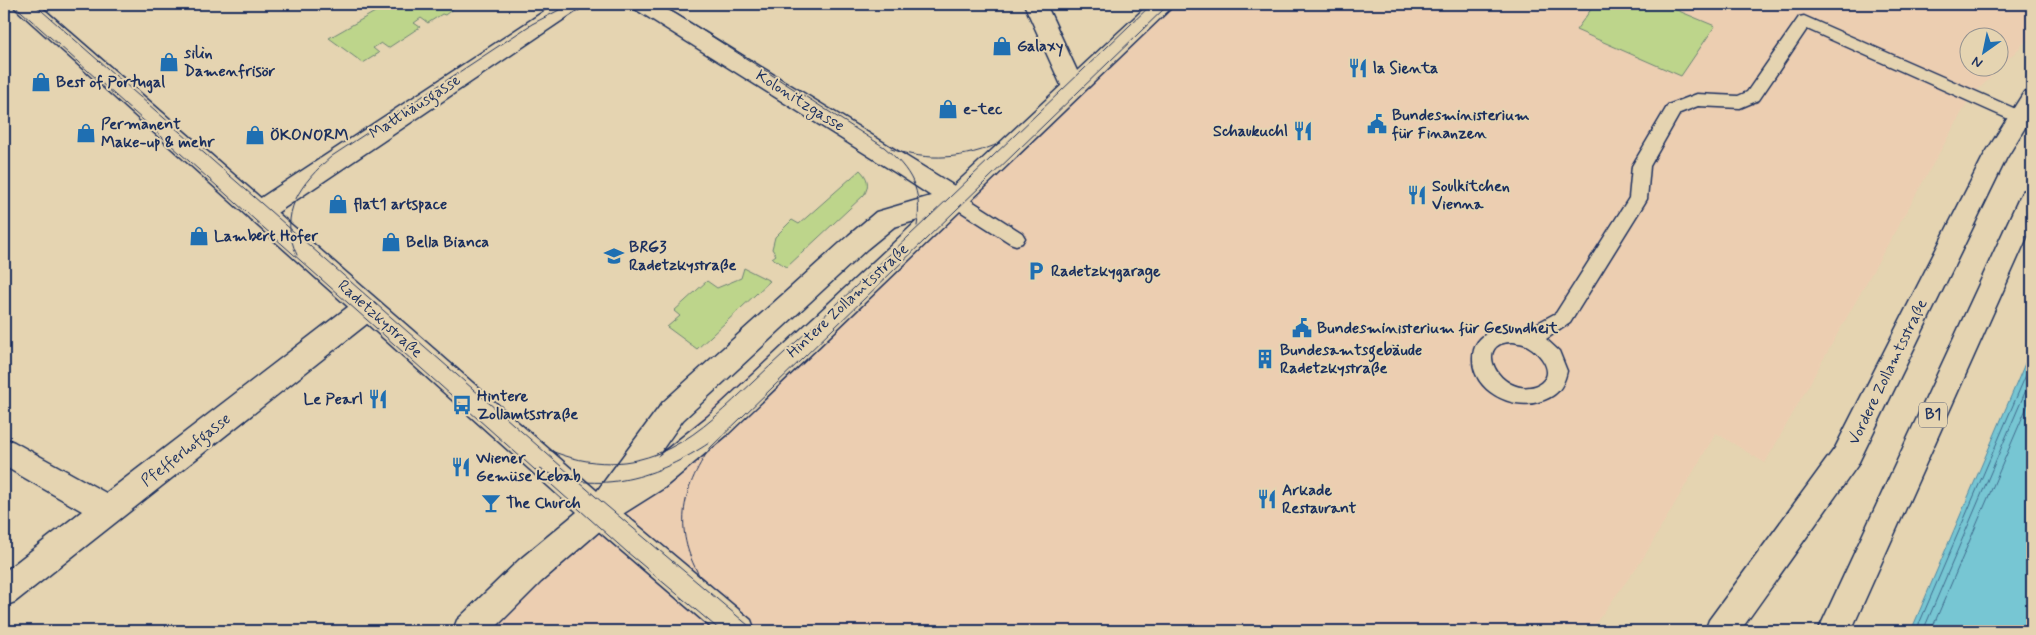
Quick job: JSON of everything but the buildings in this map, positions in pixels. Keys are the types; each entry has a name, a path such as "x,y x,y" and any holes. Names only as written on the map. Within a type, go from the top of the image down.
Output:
{"street":[{"name":"Radetzkystraße","path":"24,4 599,512 739,631"},
{"name":"Matthäusgasse","path":"260,212 571,4"},
{"name":"Kolonitzgasse","path":"643,4 896,160 955,199"},
{"path":"1035,4 1073,88"},
{"name":"Hintere Zollamtsstraße","path":"469,631 530,571 599,512 653,478 717,426 1162,4"},
{"name":"Vordere Zollamtsstraße","path":"1721,631 1846,457 1953,239 1996,157 2025,108"},
{"name":"B1","path":"1834,631 2032,198"},
{"name":"Hintere Zollamtsstraße","path":"599,512 673,411 858,242 885,220 955,199"},
{"name":"Pfefferhofgasse","path":"4,591 367,308"},
{"path":"4,451 108,510"}],"lane":[{"path":"1535,340 1541,331 1562,318 1638,199 1641,166 1674,109 1697,100 1740,102 1753,96 1804,22 2025,108"},
{"path":"955,199 1016,238"}],"shaded area":[{"path":"1158,4 2032,4 2032,35 2008,59 2008,28 1958,28 1958,78 1990,78 1970,98 1765,463 1716,433 1642,560 1590,631 469,631 518,584"}],"green space":[{"path":"389,4 459,4 445,15 442,14 428,23 421,18 414,23 420,27 388,48 381,43 373,48 379,53 363,63 329,38"},
{"path":"1595,4 1662,4 1715,26 1681,76 1576,30"},
{"path":"860,170 867,182 864,195 787,267 772,258 776,255 772,249 775,237 792,220 799,224"},
{"path":"744,268 770,281 697,349 667,327 680,316 674,311 707,281 717,288 741,278"}],"water":[{"path":"2032,347 2032,631 1911,631"}],"tram line":[{"path":"13,4 627,552 721,631"},
{"path":"34,4 290,229"},
{"path":"290,229 291,212 295,200 311,177 332,156 532,24 559,10 578,4"},
{"path":"655,4 677,14 884,147 901,164 913,182 918,202 917,226"},
{"path":"549,450 580,460 610,463 625,462 655,455 682,442 693,434 724,409 819,321 1152,4"},
{"path":"702,580 687,546 684,512 692,480 711,447 1169,4"},
{"path":"891,149 919,156 946,157 973,153 1000,143"},
{"path":"290,229 578,481"},
{"path":"290,229 291,240 297,255"},
{"path":"578,481 606,482 628,479 649,473 670,465 709,443"},
{"path":"540,469 562,478 578,481"},
{"path":"578,481 755,631"}],"place":[{"name":"Galaxy","path":"1002,46"},
{"name":"silin Damenfrisör","path":"169,62"},
{"name":"la Sienta","path":"1358,68"},
{"name":"Best of Portugal","path":"41,82"},
{"name":"e-tec","path":"948,109"},
{"name":"Bundesministerium für Finanzen","path":"1377,124"},
{"name":"Schaukuchl","path":"1303,131"},
{"name":"Permanent Make-up & mehr","path":"86,133"},
{"name":"ÖKONORM","path":"255,135"},
{"name":"Soulkitchen Vienna","path":"1417,195"},
{"name":"flat1 artspace","path":"338,204"},
{"name":"Lambert Hofer","path":"199,236"},
{"name":"Bella Bianca","path":"391,242"},
{"name":"BRG3 Radetzkystraße","path":"614,256"},
{"name":"Radetzkygarage","path":"1036,271"},
{"name":"Bundesministerium für Gesundheit","path":"1302,328"},
{"name":"Bundesamtsgebäude Radetzkystraße","path":"1265,359"},
{"name":"Le Pearl","path":"378,399"},
{"name":"Hintere Zollamtsstraße","path":"462,405"},
{"name":"Wiener Gemüse Kebab","path":"461,467"},
{"name":"Arkade Restaurant","path":"1267,499"},
{"name":"The Church","path":"491,503"}]}
